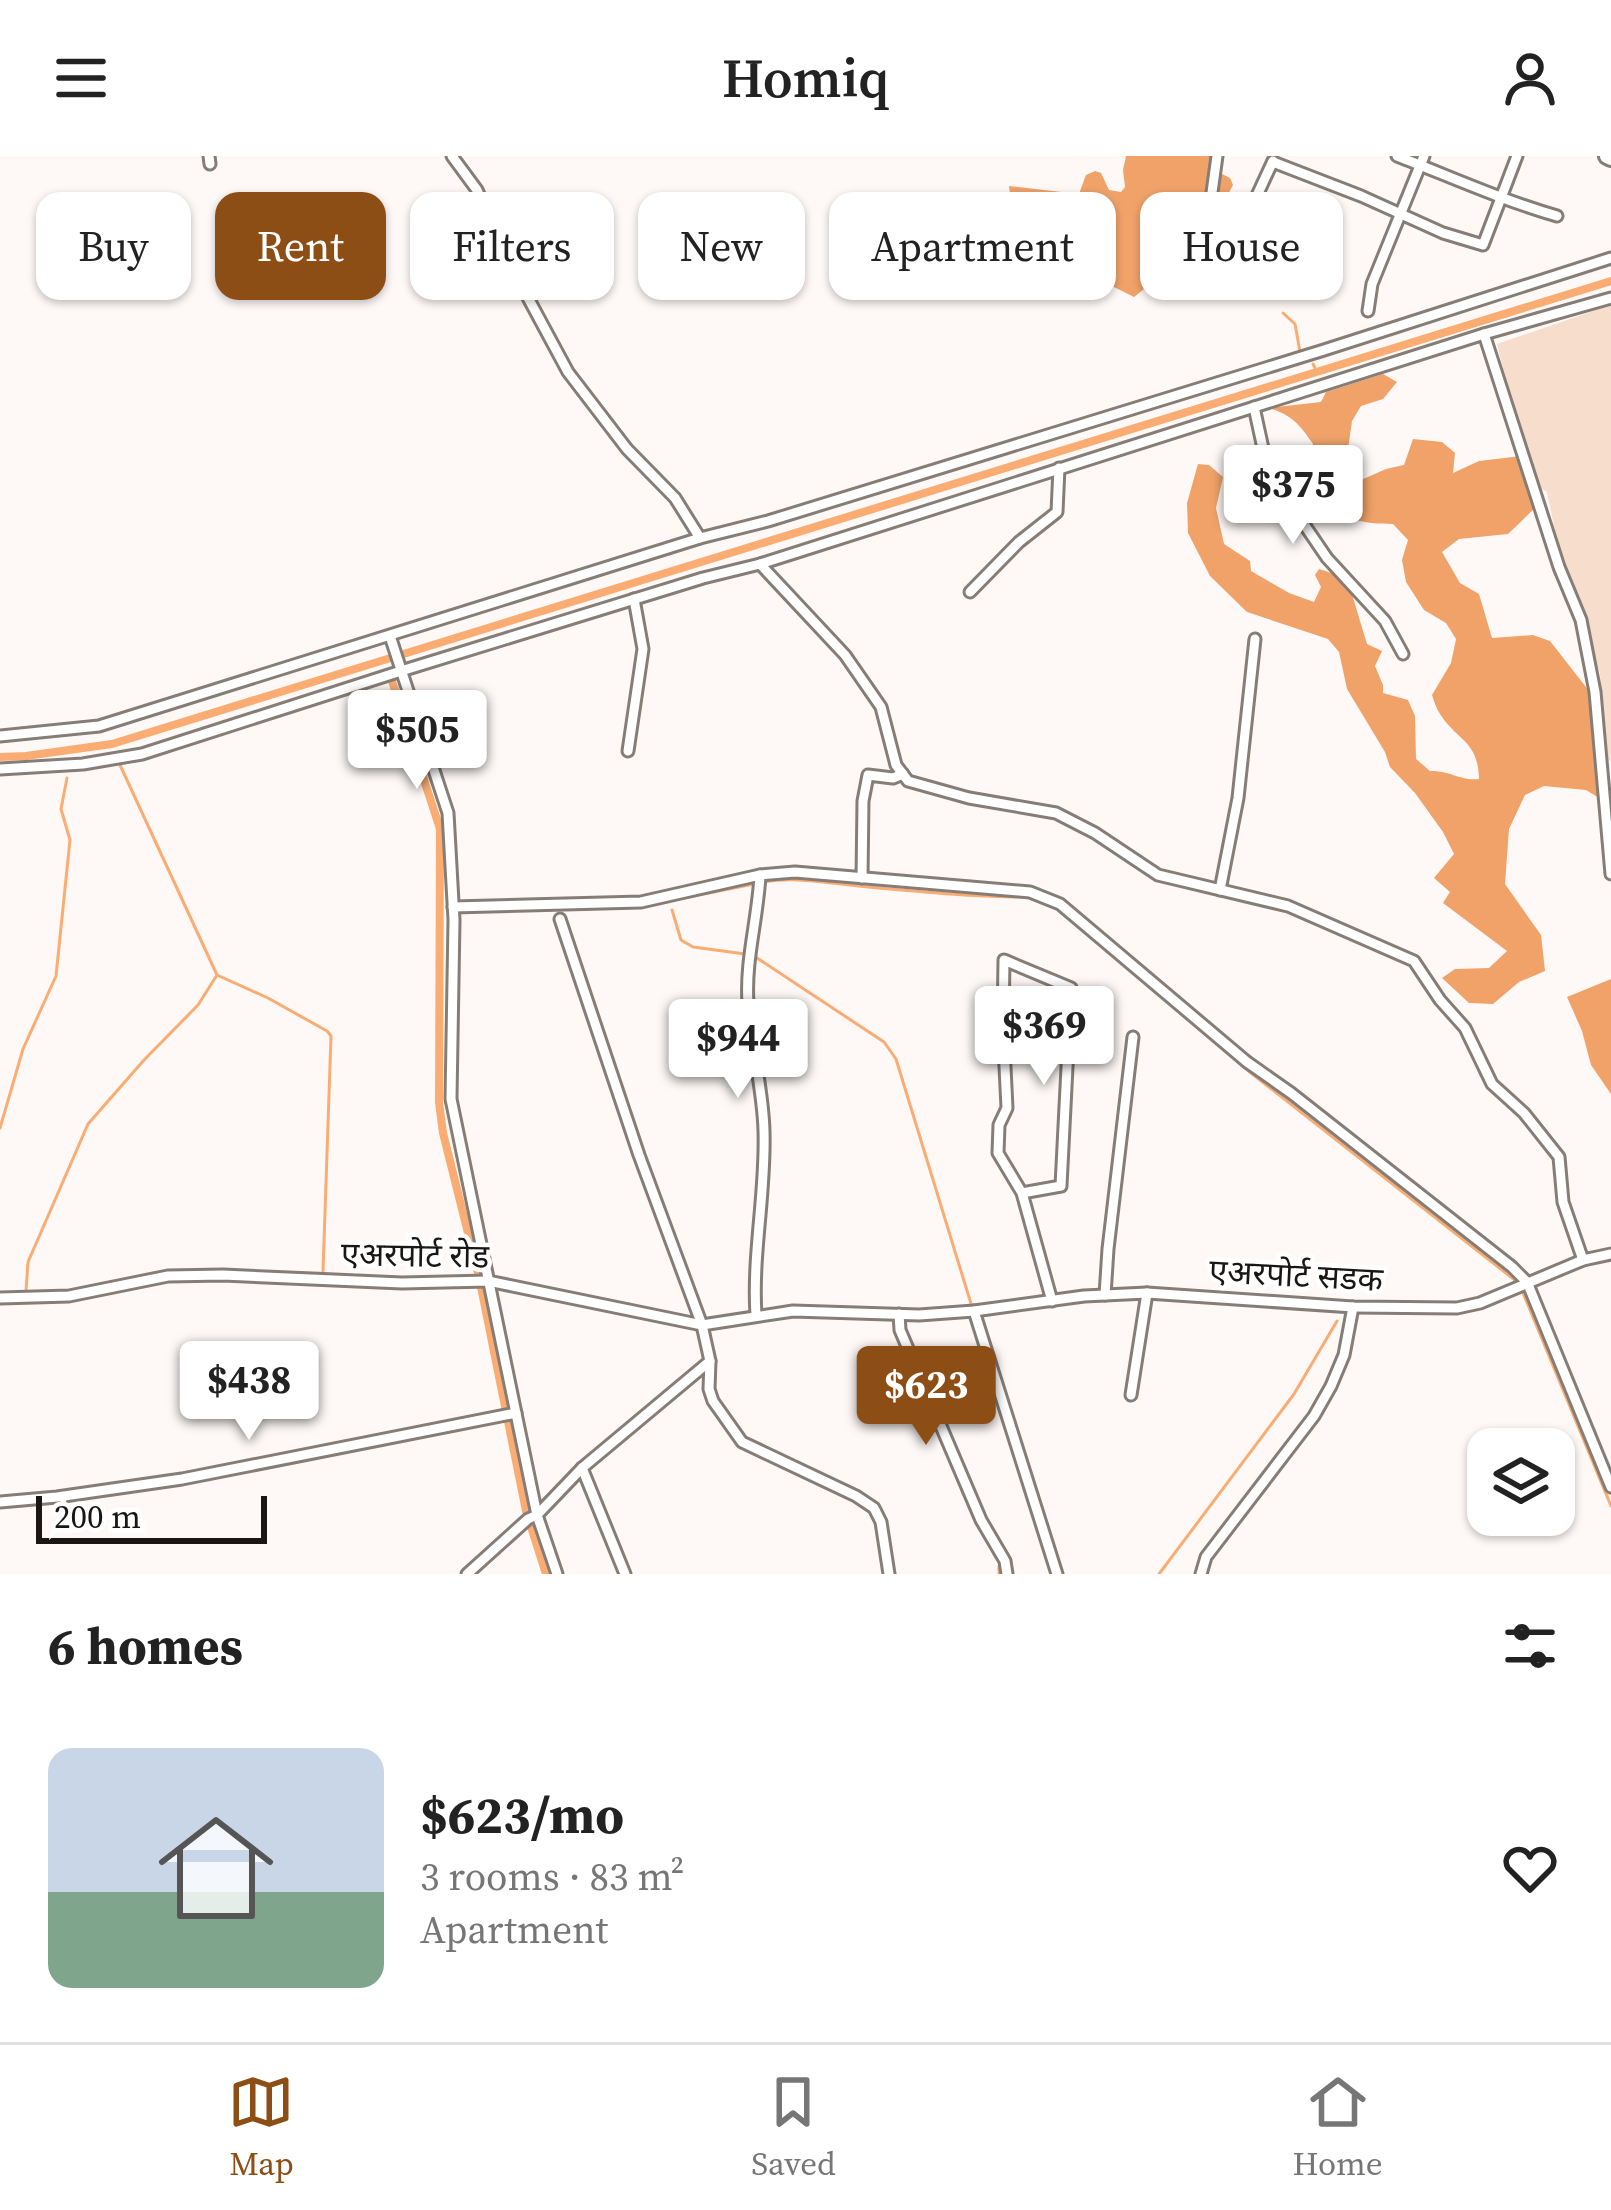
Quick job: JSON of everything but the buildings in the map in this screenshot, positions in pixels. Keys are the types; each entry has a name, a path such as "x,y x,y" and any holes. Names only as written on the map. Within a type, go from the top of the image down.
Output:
{"street":[{"path":"452,156 477,190 505,255 568,372 627,449 675,498 700,538"},
{"path":"1212,192 1217,156"},
{"path":"1397,156 1423,161 1500,199 1557,216"},
{"path":"1259,192 1274,159 1442,233 1483,245 1517,156"},
{"path":"1368,311 1372,284 1423,161"},
{"path":"0,736 99,726 1611,258"},
{"path":"0,769 82,764 142,754 1611,298"},
{"path":"1484,334 1559,567 1581,620 1595,692 1611,874"},
{"path":"1253,407 1264,453 1282,492 1327,558 1385,621 1403,654"},
{"path":"970,592 1019,542 1057,512 1059,468"},
{"path":"760,565 845,655 881,707 896,765 908,781 969,798 1056,813 1095,832 1158,875 1288,906 1414,961 1466,1028 1492,1084 1524,1113 1559,1157 1563,1202 1582,1260"},
{"path":"628,751 643,649 634,599"},
{"path":"391,639 448,813 453,912 451,1099 532,1517 557,1574"},
{"path":"1220,890 1238,798 1256,639"},
{"path":"862,878 868,775 893,778 903,774"},
{"path":"453,912 641,902 795,872 1030,892 1060,904 1246,1062 1527,1282 1611,1487"},
{"path":"756,1316 764,1133 748,1004 760,881"},
{"path":"560,920 646,1177 702,1325 713,1401 742,1442 874,1508 889,1574"},
{"path":"1022,1193 1061,1186 1070,988 1004,960 1007,1108 999,1124 998,1153 1022,1193 1052,1301"},
{"path":"1105,1295 1133,1037"},
{"name":"एअरपोर्ट सडक","path":"972,1311 1147,1293 1353,1307 1457,1308 1582,1260 1611,1254"},
{"name":"एअरपोर्ट रोड","path":"0,1298 69,1296 168,1276 223,1275 402,1282 488,1280 702,1325 793,1311 972,1311"},
{"path":"1131,1395 1147,1293"},
{"path":"1201,1574 1214,1545 1314,1416 1344,1354 1353,1307"},
{"path":"972,1311 1057,1574"},
{"path":"899,1314 899,1330 1007,1574"},
{"path":"467,1574 582,1468 710,1361"},
{"path":"0,1502 182,1479 510,1414"},
{"path":"582,1468 625,1574"}],"shaded area":[{"path":"1126,156 1219,156 1220,173 1233,185 1229,192 1140,192 1140,292 1134,297 1116,288 1116,192 1080,192 1086,175 1095,171 1101,173 1109,190 1121,192"},
{"path":"1009,186 1062,192 1010,192"},
{"path":"1611,305 1611,760 1605,762 1600,674 1585,620 1562,565 1547,492 1538,486 1497,344"},
{"path":"1383,374 1397,382 1383,399 1361,406 1352,421 1348,449 1361,480 1404,465 1413,439 1442,442 1455,453 1453,473 1479,461 1521,456 1535,508 1508,534 1459,539 1442,552 1460,583 1479,594 1492,638 1533,635 1550,641 1593,696 1599,798 1586,790 1544,786 1525,795 1509,829 1505,884 1541,935 1545,971 1519,982 1493,1004 1469,1003 1442,978 1455,969 1489,968 1507,951 1443,903 1450,892 1434,878 1454,854 1415,793 1390,767 1347,689 1339,652 1328,639 1247,612 1210,576 1188,533 1187,503 1198,464 1209,465 1223,477 1216,508 1224,544 1250,561 1251,571 1314,602 1321,587 1315,575 1319,569 1347,578 1367,644 1382,651 1375,666 1383,693 1408,700 1415,716 1416,759 1430,771 1479,779 1471,748 1440,714 1432,695 1451,663 1456,639 1446,623 1424,610 1406,582 1402,560 1408,540 1393,524 1357,520 1343,512 1308,458 1313,444 1308,437 1289,417 1268,408 1321,402 1326,392"},
{"path":"1611,979 1611,1094 1591,1065 1567,997"}],"waterway":[{"path":"0,757 112,744 1611,281"},
{"path":"1283,313 1295,324 1300,352"},
{"path":"1313,364 1317,372"},
{"path":"391,678 440,829 439,1102 478,1273"},
{"path":"26,1291 28,1262 88,1124 198,1005 217,975 120,765"},
{"path":"0,1128 23,1049 56,976 70,840 61,809 67,778"},
{"path":"764,882 802,880 1029,897"},
{"path":"472,911 638,907 754,884"},
{"path":"672,910 681,940 693,947 745,954"},
{"path":"754,956 884,1042 896,1059 972,1307"},
{"path":"217,975 268,998 331,1036 323,1271"},
{"path":"1142,979 1251,1073 1516,1281"},
{"path":"481,1287 526,1511 546,1574"},
{"path":"1523,1293 1611,1506"},
{"path":"1159,1574 1294,1394 1337,1321"},
{"path":"999,1566 999,1574"}]}
